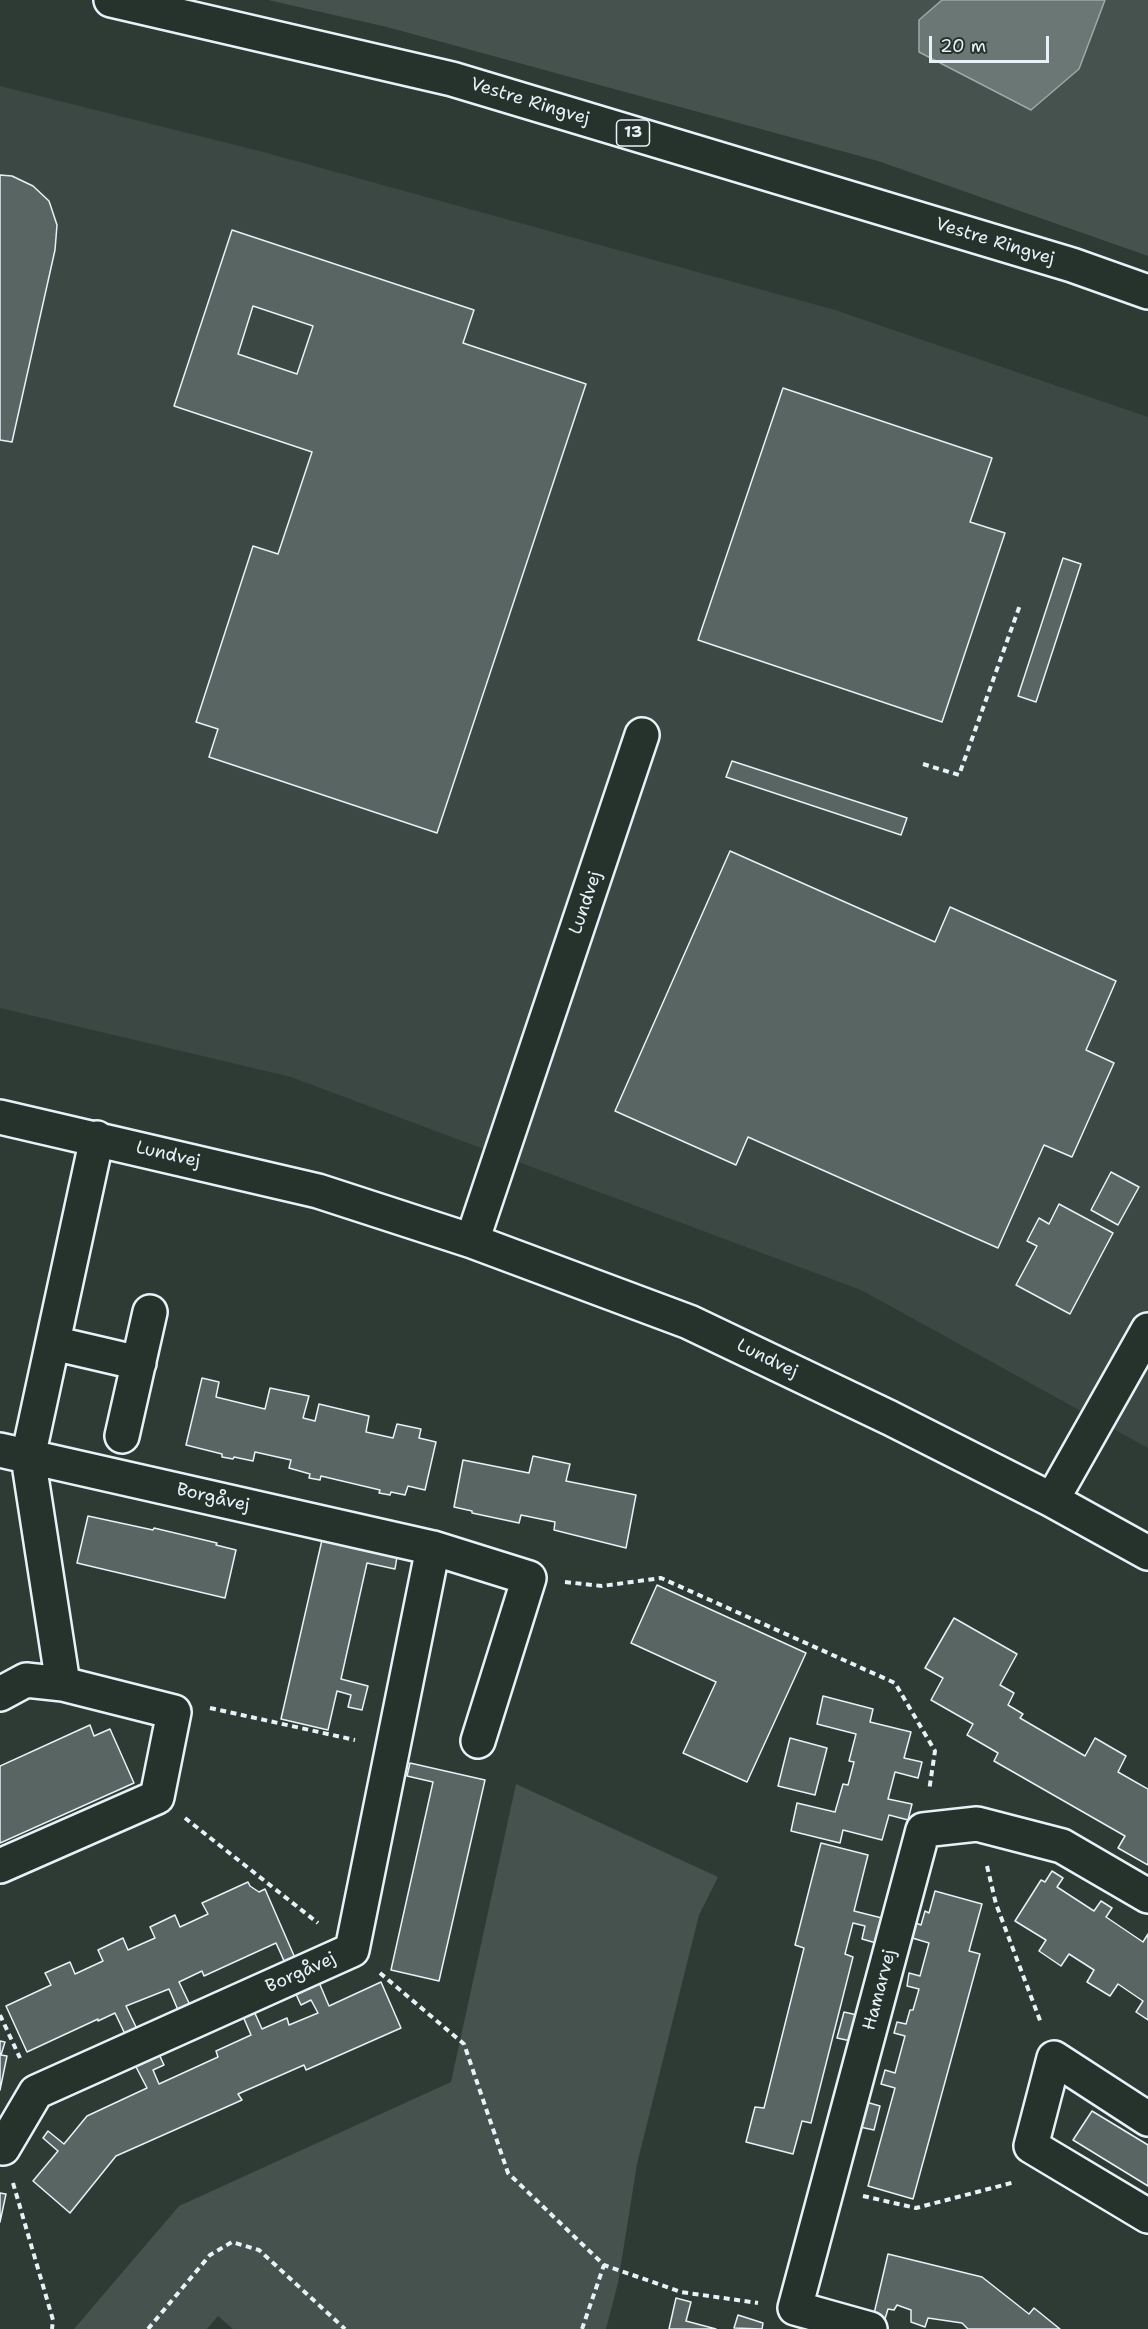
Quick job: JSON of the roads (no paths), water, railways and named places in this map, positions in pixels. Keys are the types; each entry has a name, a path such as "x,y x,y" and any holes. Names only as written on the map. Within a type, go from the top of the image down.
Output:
{"street":[{"name":"Vestre Ringvej","path":"111,0 452,79 1072,265 1148,292"},
{"name":"Lundvej","path":"472,1241 642,735"},
{"name":"Lundvej","path":"0,1117 318,1191 472,1241 689,1322 890,1418 1052,1500 1148,1553"},
{"path":"63,1684 14,1453 53,1343 97,1138"},
{"path":"122,1436 150,1312"},
{"path":"1052,1500 1137,1375 1148,1330"},
{"path":"53,1343 139,1363"},
{"name":"Borgåvej","path":"14,1453 433,1548 529,1578 478,1742"},
{"name":"Borgåvej","path":"1,2147 36,2092 352,1950 433,1548"},
{"path":"0,1694 26,1680 63,1684 174,1712 157,1797 0,1866"},
{"name":"Hamarvej","path":"870,2329 795,2308 923,1830 977,1824 1062,1846 1148,1896"},
{"path":"1148,2119 1054,2058 1031,2146 1148,2216"}]}
